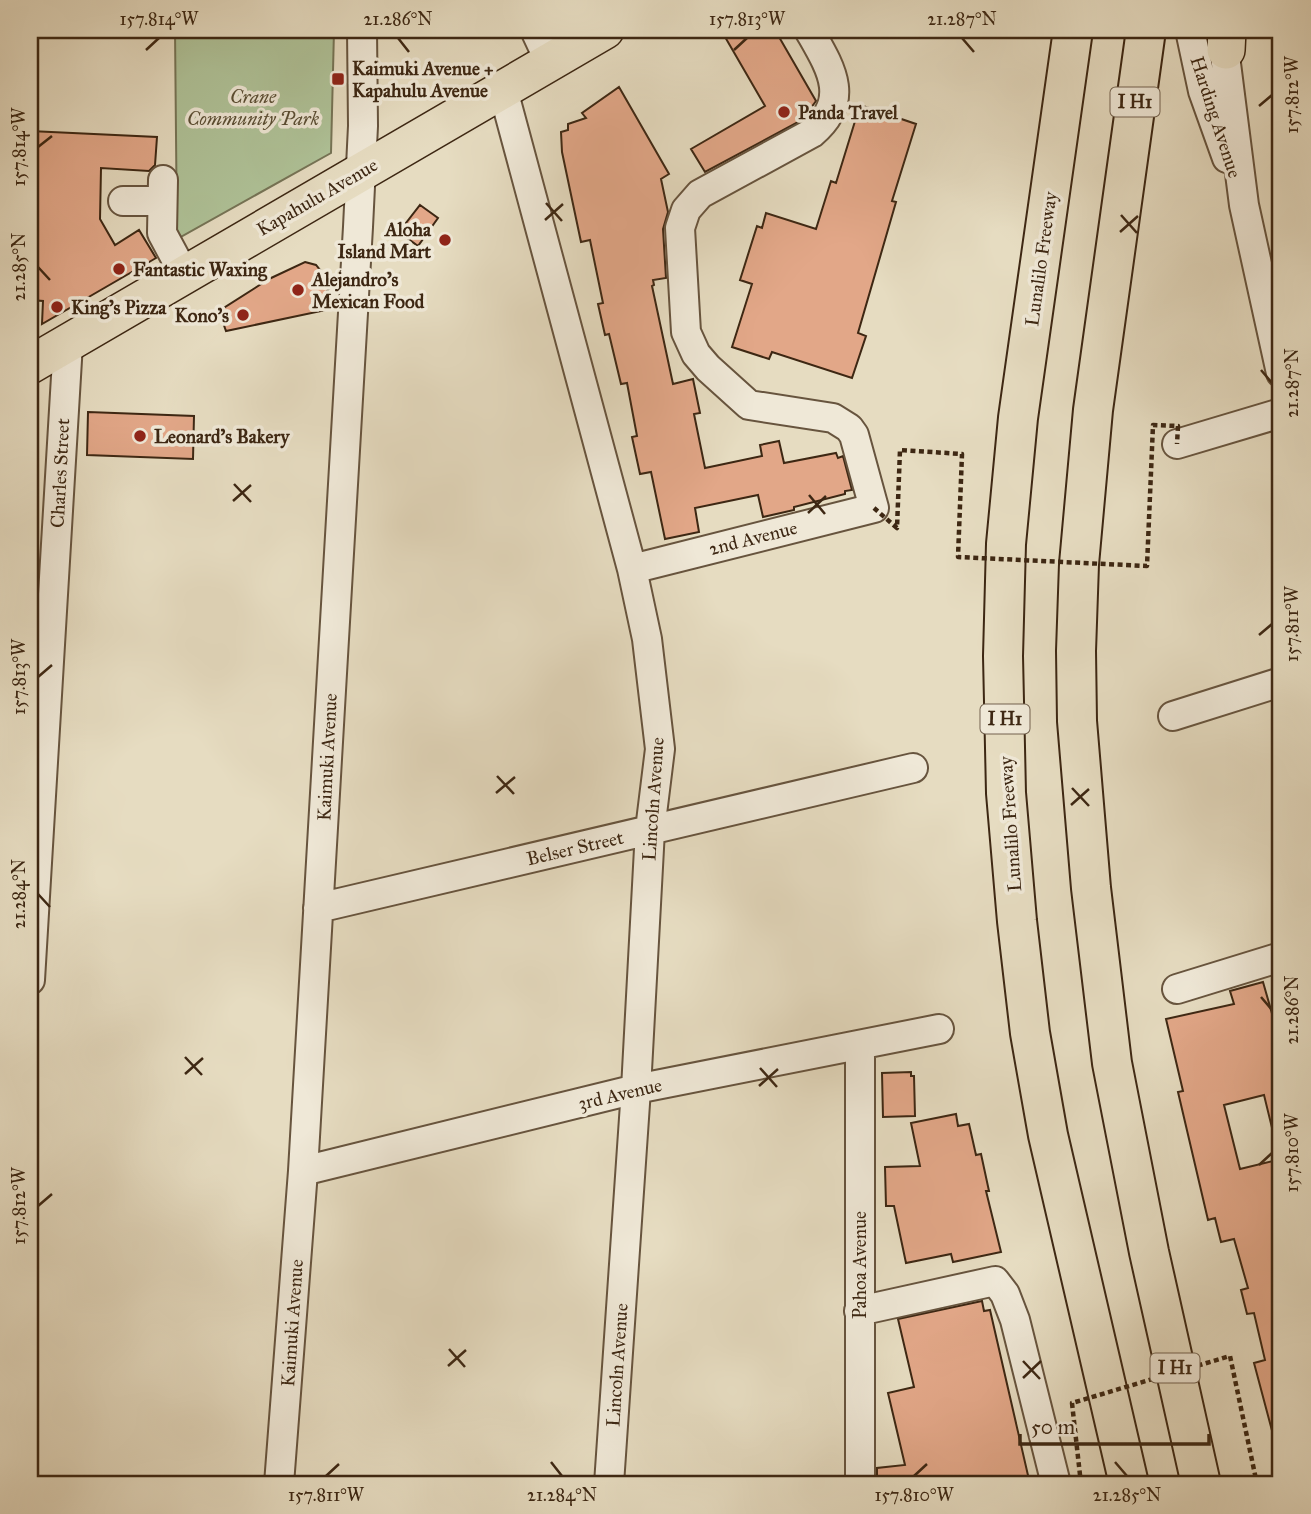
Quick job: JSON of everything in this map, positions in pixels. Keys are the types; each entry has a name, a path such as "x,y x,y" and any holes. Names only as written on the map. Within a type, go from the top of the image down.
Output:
{"highway":[{"name":"Lunalilo Freeway","path":"1070,30 1053,176 1018,418 1006,544 1003,656 1006,793 1030,1033 1048,1135 1129,1484"},
{"name":"I H1","path":"1146,30 1093,410 1080,551 1076,650 1077,721 1091,888 1112,1063 1149,1252 1201,1484"},
{"path":"1124,175 1165,30"},
{"path":"1149,1252 1222,1484"},
{"path":"1103,1374 1116,1484"}],"main road":[{"name":"Kapahulu Avenue","path":"30,365 503,90 577,42"}],"street":[{"name":"Kaimuki Avenue","path":"279,1484 303,1171 363,126 362,30"},
{"path":"535,30 577,42"},
{"path":"809,30 834,79 829,114 822,125 812,133 701,194 686,210 680,228 686,332 696,354 708,368 749,405 818,414 833,418 849,428 854,435 874,508"},
{"name":"Harding Avenue","path":"1189,30 1203,91 1244,205"},
{"name":"Harding Avenue","path":"1225,37 1244,205 1281,373"},
{"name":"Lincoln Avenue","path":"503,90 632,569 647,639 660,749 650,830 636,1088 609,1484"},
{"path":"123,201 163,191 162,233 184,274"},
{"name":"Charles Street","path":"30,980 68,343"},
{"path":"1177,444 1281,413"},
{"name":"2nd Avenue","path":"632,569 874,508"},
{"path":"1173,716 1281,682"},
{"name":"Belser Street","path":"318,908 913,768"},
{"path":"1177,989 1281,957"},
{"name":"3rd Avenue","path":"303,1171 636,1088 939,1030"},
{"name":"Pahoa Avenue","path":"860,1045 860,1484"},
{"path":"859,1311 995,1281 1005,1294 1016,1320 1056,1484"}],"path":[{"path":"874,508 897,528 900,450 962,454 958,557 1147,566 1153,425 1178,426 1177,444"},
{"path":"1081,1484 1072,1403 1230,1356 1257,1484"}],"green space":[{"name":"Crane Community Park","path":"175,30 334,30 331,153 177,239"}],"building":[{"path":"721,30 775,30 816,101 802,120 705,172 691,149 765,106"},
{"path":"619,87 669,174 661,179 668,212 663,229 666,278 653,280 652,286 673,384 693,379 700,413 694,414 705,468 762,456 760,445 779,441 784,463 836,453 838,458 843,456 852,490 845,491 845,494 763,517 758,495 695,508 699,532 665,539 651,472 640,474 632,437 637,436 627,383 621,384 609,334 605,335 598,304 603,303 590,240 581,242 562,152 561,132 568,130 568,124 586,118 582,113"},
{"path":"860,105 916,124 892,201 896,202 858,333 866,336 852,378 772,352 769,359 732,347 752,284 740,280 757,226 762,228 766,213 816,229 831,181 836,183"},
{"path":"30,131 157,137 155,165 149,171 101,168 100,219 115,245 139,230 156,258 42,324 43,301 30,300"},
{"path":"420,205 438,218 418,246 399,232"},
{"path":"305,262 316,265 332,285 327,291 326,310 226,331 219,311 269,279"},
{"name":"Leonard's Bakery","path":"88,412 194,416 193,459 87,455"},
{"path":"1263,982 1277,1031 1281,1030 1281,1131 1273,1132 1264,1095 1224,1105 1240,1169 1281,1159 1281,1442 1275,1442 1254,1363 1265,1360 1254,1313 1247,1314 1241,1290 1248,1288 1234,1239 1221,1242 1215,1218 1208,1220 1178,1092 1183,1091 1166,1019 1234,1004 1230,991"},
{"path":"911,1072 911,1076 914,1076 915,1116 883,1117 882,1073"},
{"path":"956,1114 958,1126 969,1124 976,1155 981,1154 989,1191 986,1191 1001,1252 953,1262 951,1254 906,1263 894,1206 886,1206 885,1167 920,1166 911,1123"},
{"path":"982,1301 984,1311 990,1310 1030,1484 877,1484 877,1468 905,1465 888,1393 914,1387 898,1319"}],"place":[{"name":"Kaimuki Avenue + Kapahulu Avenue","path":"338,79"},
{"name":"Panda Travel","path":"784,112"},
{"name":"Aloha Island Mart","path":"445,240"},
{"name":"Fantastic Waxing","path":"119,269"},
{"name":"Alejandro's Mexican Food","path":"298,290"},
{"name":"King’s Pizza","path":"57,307"},
{"name":"Kono’s","path":"243,315"},
{"name":"Leonard's Bakery","path":"140,436"}]}
